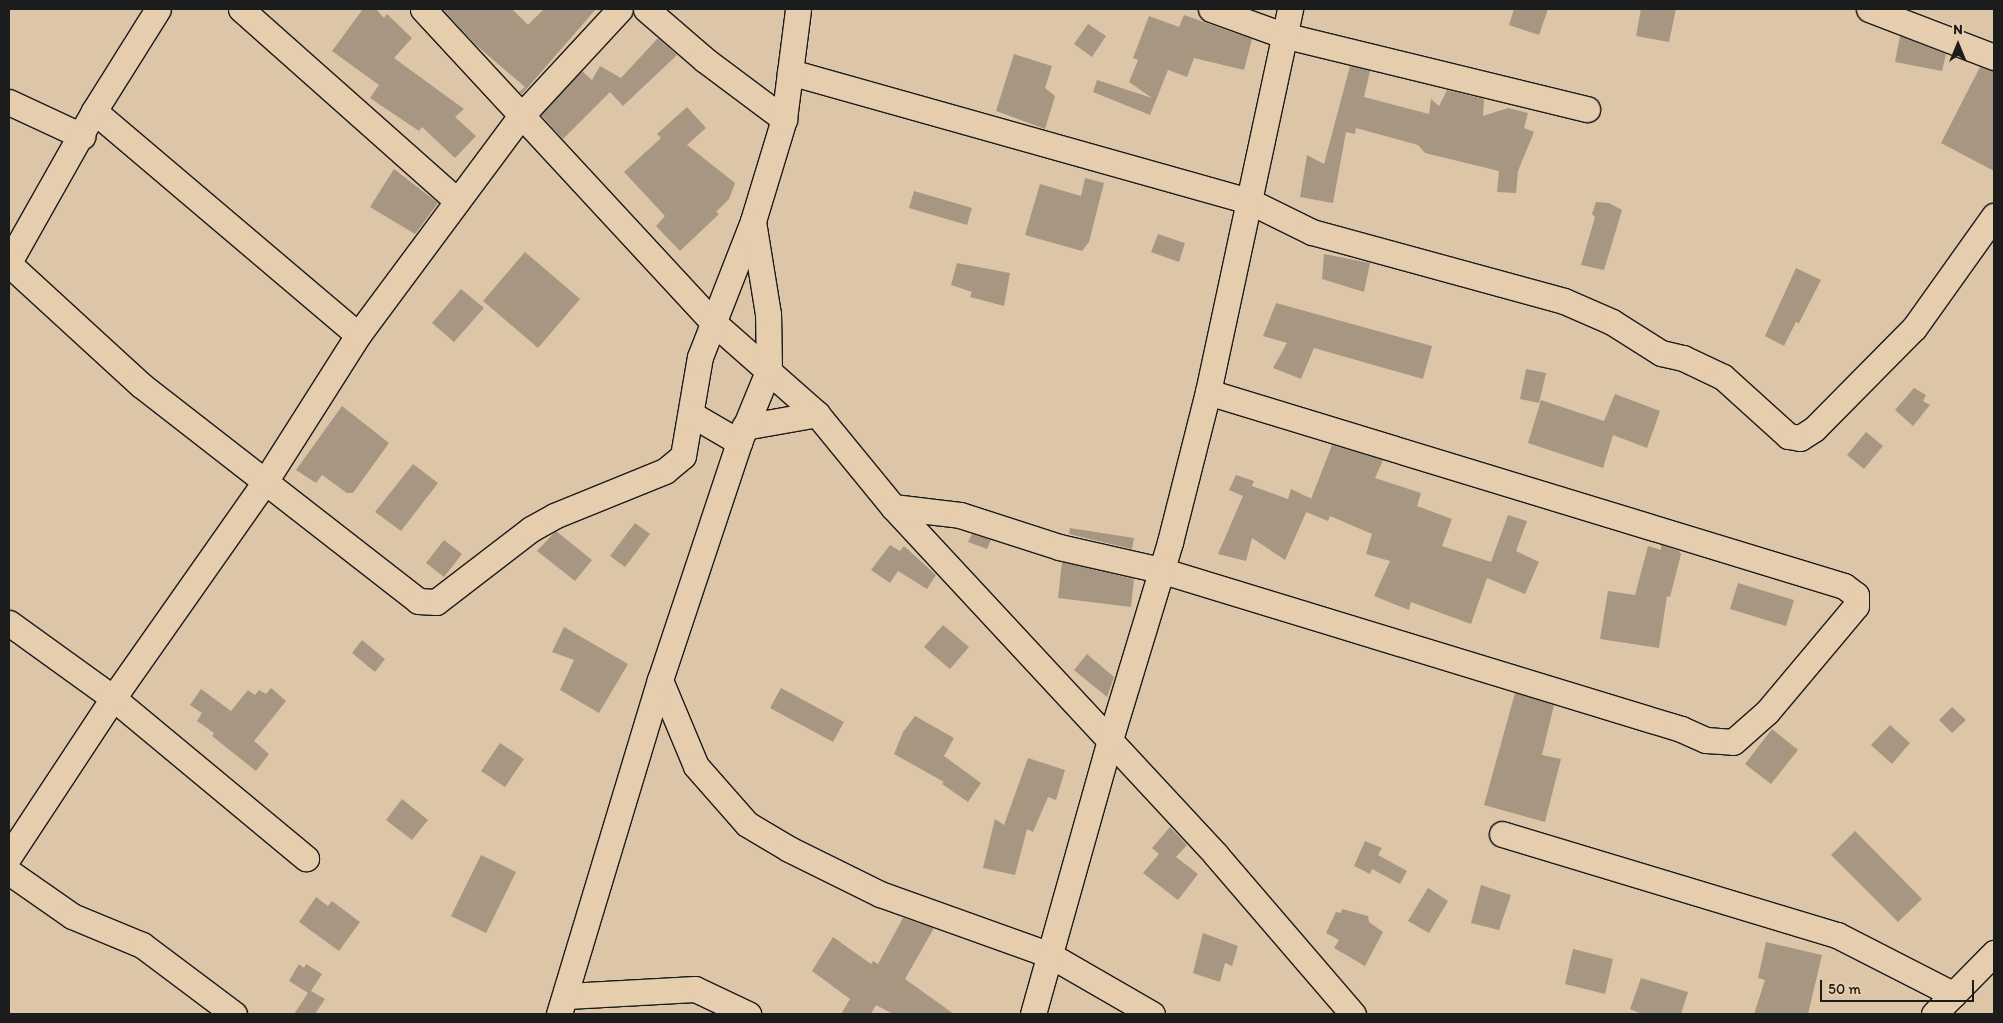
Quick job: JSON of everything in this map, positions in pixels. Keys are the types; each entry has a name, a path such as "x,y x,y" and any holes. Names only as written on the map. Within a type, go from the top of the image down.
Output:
{"street":[{"path":"158,9 94,111 82,136 9,263 140,385 266,480 418,602 428,604 452,591 507,547 546,521 677,463 686,445 700,357 715,324 752,222 784,119 798,9"},
{"path":"241,9 458,201"},
{"path":"423,9 520,117 715,324 769,369 817,414 893,508 1109,743 1216,855 1353,1014"},
{"path":"9,856 113,698 266,480 358,334 520,117 620,9"},
{"path":"646,9 705,60 784,119"},
{"path":"1211,9 1283,34 1587,109"},
{"path":"1033,1014 1048,954 1109,743 1170,542 1208,392 1283,34 1290,9"},
{"path":"1869,9 1994,57"},
{"path":"790,72 1249,201 1312,232 1564,301 1612,322 1661,353 1683,358 1723,377 1788,436 1800,438 1814,429 1914,328 1994,216"},
{"path":"9,102 82,136"},
{"path":"94,111 358,334"},
{"path":"748,1014 695,989 563,1005 622,797 741,434 769,369 768,314 752,222"},
{"path":"893,508 960,515 1059,547 1160,570 1681,730 1706,740 1733,742 1767,712 1856,606 1856,595 1844,586 1208,392"},
{"path":"691,414 741,434 817,414"},
{"path":"9,623 113,698 306,858"},
{"path":"660,680 696,766 747,824 789,849 880,894 1048,954 1152,1014"},
{"path":"1502,834 1837,935 1954,995"},
{"path":"9,872 72,916 142,945 234,1014"},
{"path":"1934,1014 1994,953"}],"building":[{"path":"363,9 376,9 384,18 387,14 412,38 394,58 464,109 455,117 476,136 455,158 422,127 419,131 370,98 379,85 332,51"},
{"path":"442,9 512,9 528,25 544,9 596,9 522,94 519,92 525,87 476,45"},
{"path":"1514,9 1548,9 1539,35 1509,25"},
{"path":"1641,9 1676,9 1669,42 1636,36"},
{"path":"1184,15 1252,39 1244,70 1194,58 1187,77 1168,70 1150,115 1093,92 1097,80 1152,98 1129,82 1138,60 1133,58 1149,16 1179,27"},
{"path":"1088,24 1106,36 1092,57 1074,44"},
{"path":"1900,36 1946,54 1942,71 1895,62"},
{"path":"658,38 677,55 623,106 610,92 563,139 541,115 582,71 592,80 600,66 621,78"},
{"path":"1014,54 1052,66 1045,88 1055,96 1045,129 996,111"},
{"path":"1350,66 1370,71 1364,97 1429,114 1431,99 1439,106 1447,90 1484,99 1483,116 1508,108 1528,113 1524,128 1534,132 1518,171 1516,193 1497,192 1499,171 1425,153 1418,145 1356,128 1355,134 1346,132 1333,203 1300,197 1307,155 1324,164"},
{"path":"1980,67 1994,71 1994,171 1941,143"},
{"path":"687,107 706,128 687,145 735,183 729,199 716,212 719,214 680,251 656,226 665,216 624,172 661,138 657,134"},
{"path":"394,169 438,203 415,234 370,207"},
{"path":"1085,178 1104,183 1089,242 1082,251 1025,235 1040,184 1081,196"},
{"path":"914,191 972,208 967,225 909,208"},
{"path":"1596,202 1609,203 1622,210 1604,270 1581,265 1595,217 1592,214"},
{"path":"1158,234 1185,243 1179,262 1151,252"},
{"path":"525,252 580,299 538,348 483,301"},
{"path":"1324,254 1370,263 1364,292 1322,279"},
{"path":"957,263 1010,273 1004,306 970,297 972,292 951,285"},
{"path":"1796,268 1821,280 1799,323 1796,322 1784,346 1765,336"},
{"path":"461,289 484,308 454,342 432,323"},
{"path":"1276,303 1432,346 1423,379 1314,348 1301,379 1273,368 1287,343 1263,336"},
{"path":"1526,369 1546,373 1539,403 1520,399"},
{"path":"1914,388 1926,395 1923,401 1930,405 1913,426 1895,410"},
{"path":"1615,394 1660,411 1647,448 1613,435 1603,468 1528,443 1541,400 1604,421"},
{"path":"342,406 389,443 353,493 347,493 322,475 316,483 296,470"},
{"path":"1866,432 1883,446 1864,469 1847,455"},
{"path":"1332,445 1383,460 1375,478 1421,493 1417,506 1452,519 1442,546 1491,562 1508,515 1527,521 1516,551 1539,562 1525,594 1487,578 1471,624 1411,602 1409,610 1374,596 1390,561 1366,554 1372,534 1330,516 1328,521 1306,512"},
{"path":"413,464 438,483 401,531 375,512"},
{"path":"1236,475 1254,481 1252,486 1288,499 1291,489 1312,499 1285,560 1252,538 1246,561 1218,554 1243,496 1229,490"},
{"path":"635,523 650,534 625,567 610,556"},
{"path":"1070,528 1134,538 1132,549 1069,534"},
{"path":"556,531 592,560 575,581 537,551"},
{"path":"972,534 991,540 987,549 968,542"},
{"path":"444,540 462,554 444,577 426,563"},
{"path":"890,545 900,551 904,546 936,575 927,589 898,571 890,583 871,570"},
{"path":"1661,545 1679,551 1681,554 1670,597 1667,596 1659,648 1600,639 1608,591 1635,595 1648,546 1661,550"},
{"path":"1062,562 1134,579 1131,607 1058,598"},
{"path":"1738,583 1794,600 1786,626 1730,609"},
{"path":"943,625 969,647 950,669 924,647"},
{"path":"564,627 628,664 599,713 560,690 574,660 552,652"},
{"path":"362,640 385,659 375,672 352,653"},
{"path":"1087,654 1114,677 1107,697 1074,670"},
{"path":"271,688 286,701 254,741 269,754 256,771 212,736 214,733 197,721 202,713 190,705 201,689 231,711 248,690 255,695 259,690 266,694"},
{"path":"781,688 844,722 833,742 770,708"},
{"path":"1515,693 1554,705 1542,755 1561,759 1545,822 1484,805"},
{"path":"1952,707 1966,720 1952,733 1939,720"},
{"path":"915,716 954,738 944,756 981,783 968,802 942,784 944,782 894,754 903,732"},
{"path":"1890,725 1910,743 1892,764 1871,745"},
{"path":"1772,729 1798,750 1771,784 1745,764"},
{"path":"500,743 524,759 505,787 481,771"},
{"path":"1028,758 1065,770 1056,800 1048,797 1033,832 1027,829 1015,875 983,868 995,819 1004,825"},
{"path":"402,799 428,820 412,840 386,820"},
{"path":"1170,827 1187,845 1176,857 1198,874 1178,900 1143,873 1159,854 1152,848"},
{"path":"1855,831 1922,899 1898,922 1831,855"},
{"path":"1365,841 1382,848 1378,855 1407,871 1400,884 1372,869 1370,874 1354,866"},
{"path":"481,855 516,872 486,933 451,916"},
{"path":"1481,885 1511,895 1499,930 1471,923"},
{"path":"1428,888 1448,901 1429,933 1408,921"},
{"path":"316,897 328,906 332,901 360,922 339,951 299,922"},
{"path":"1342,909 1368,916 1369,922 1383,932 1365,966 1334,948 1339,940 1326,933 1336,912 1341,913"},
{"path":"903,918 934,928 905,979 954,1014 893,1014 876,1005 871,1014 841,1014 850,999 812,971 833,937 871,964 873,961 878,964"},
{"path":"1203,933 1238,946 1232,966 1225,963 1220,982 1193,973"},
{"path":"1766,942 1822,955 1808,1014 1754,1014 1765,980 1758,978"},
{"path":"1573,949 1613,959 1605,994 1565,984"},
{"path":"299,964 304,968 306,964 322,974 311,991 325,999 315,1014 294,1014 308,993 289,981"},
{"path":"1641,978 1688,992 1681,1014 1642,1014 1630,1009"}]}
